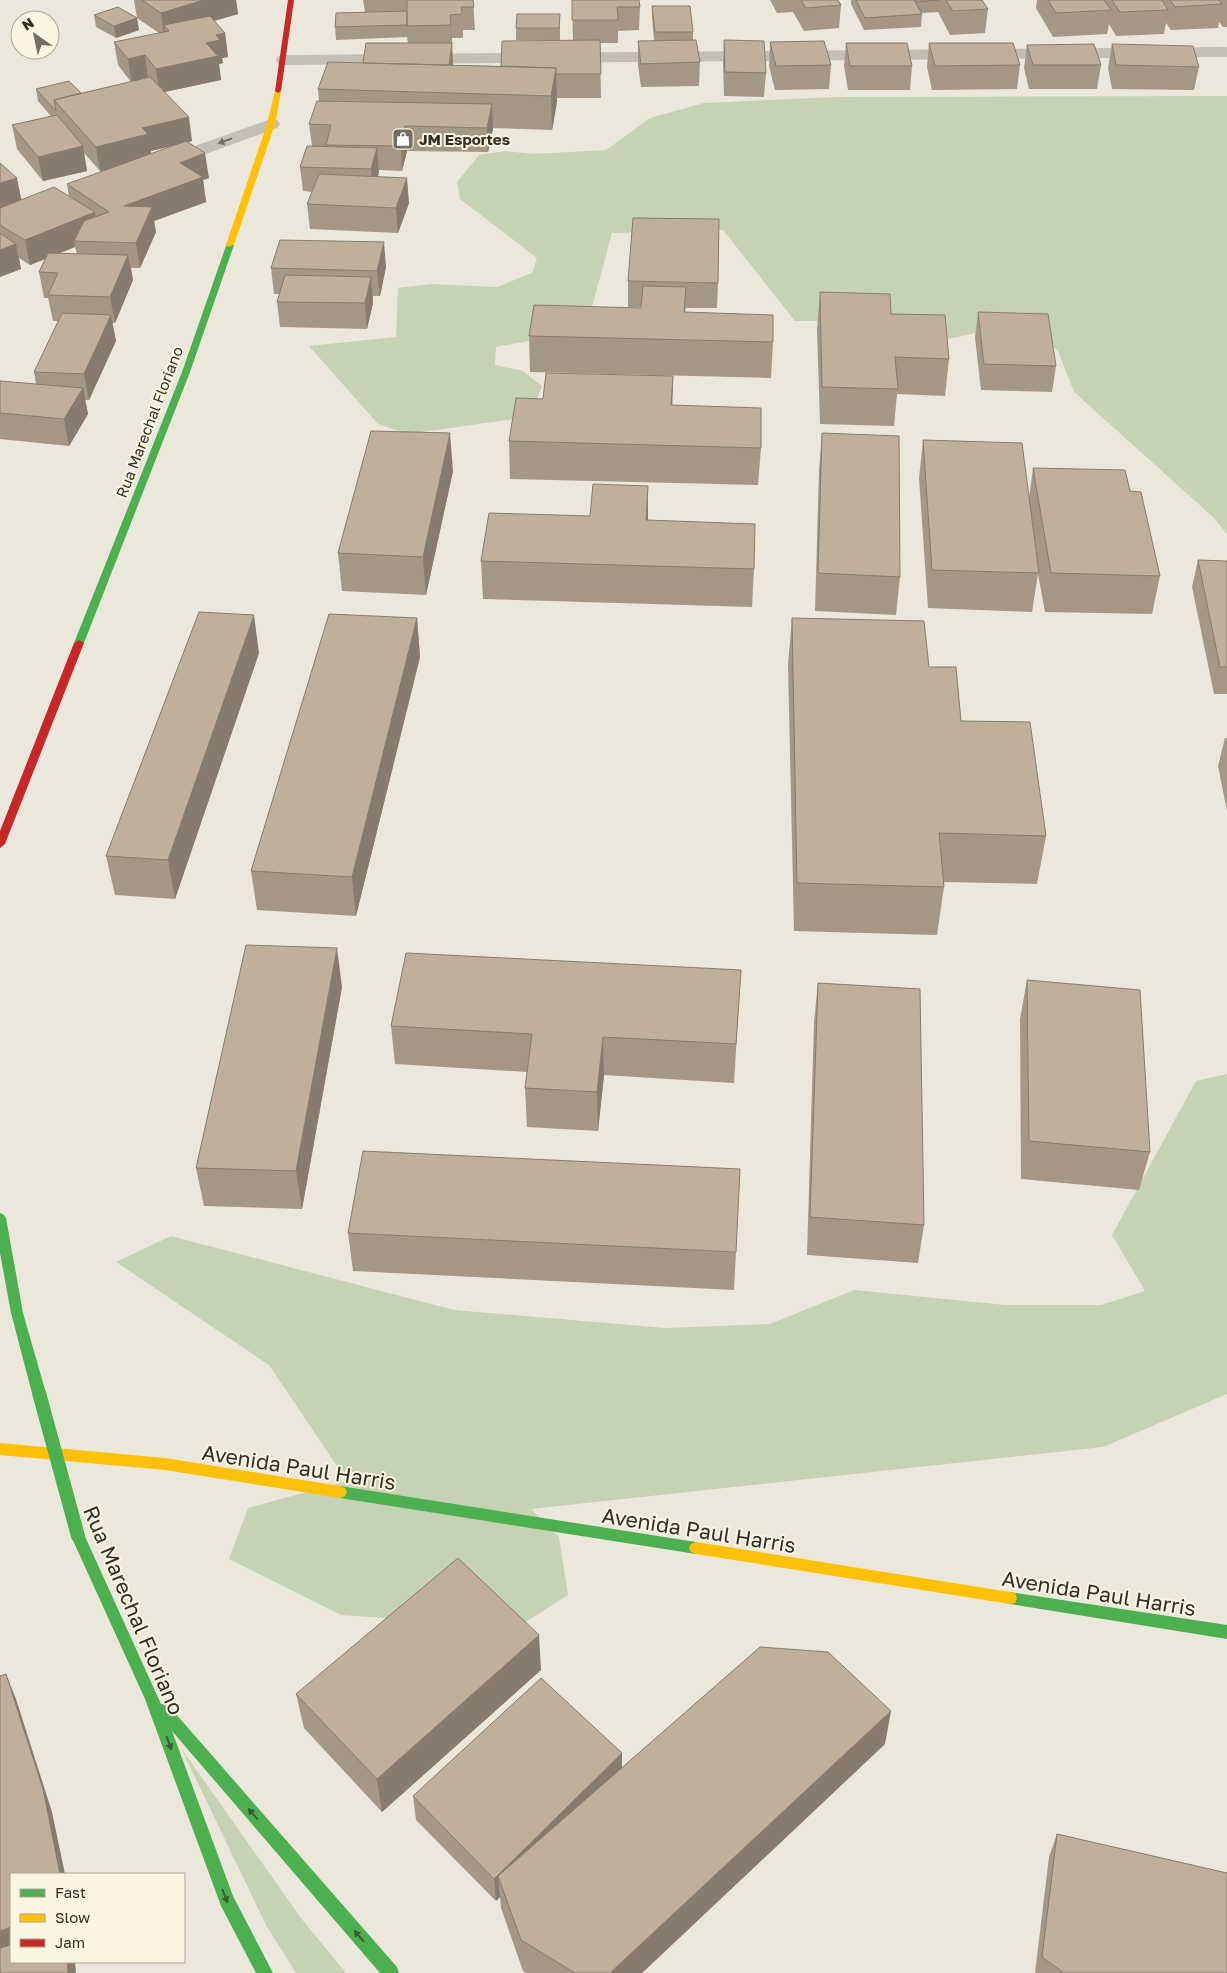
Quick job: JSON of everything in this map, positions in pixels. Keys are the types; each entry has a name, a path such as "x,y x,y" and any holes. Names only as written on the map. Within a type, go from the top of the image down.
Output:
{"main road":[{"name":"Rua Marechal Floriano","path":"0,844 186,372 271,124 284,60 291,0"},
{"name":"Rua Marechal Floriano","path":"0,1218 17,1313 78,1536 152,1698 227,1900 265,1973"},
{"name":"Avenida Paul Harris","path":"0,1449 165,1464 1227,1632"},
{"path":"152,1698 391,1973"}],"street":[{"path":"284,60 1227,52"},
{"path":"149,168 271,124"}],"green space":[{"path":"1227,96 1227,534 1214,518 1074,392 1058,351 1038,334 1009,326 948,339 879,338 825,321 795,321 723,230 612,233 592,307 598,342 528,341 496,347 495,365 523,371 542,386 535,405 514,419 408,434 378,424 309,346 396,337 398,288 431,284 497,287 532,273 537,258 460,199 457,182 479,155 505,151 533,154 606,150 650,118 704,103 836,97"},
{"path":"1227,1074 1227,1394 1103,1447 531,1509 559,1537 568,1595 518,1627 341,1615 229,1559 248,1508 347,1481 269,1365 116,1262 171,1236 454,1310 665,1328 770,1324 854,1290 1005,1305 1101,1305 1145,1291 1112,1235 1196,1081"},
{"path":"181,1748 301,1918 346,1973 296,1973 266,1925"}],"building":[{"path":"142,0 204,0 161,13"},
{"path":"407,0 473,0 474,7 461,7 462,14 450,15 451,25 407,26"},
{"path":"572,0 639,0 640,7 617,7 618,20 572,20"},
{"path":"801,0 838,0 841,5 806,8"},
{"path":"856,0 914,0 922,14 865,18"},
{"path":"915,0 939,0 916,2"},
{"path":"946,0 982,0 988,9 953,11"},
{"path":"1048,0 1104,0 1111,10 1056,13"},
{"path":"1112,0 1162,0 1168,10 1120,12"},
{"path":"1170,0 1219,0 1222,4 1175,7"},
{"path":"652,6 690,6 693,32 655,32"},
{"path":"118,7 137,18 114,26 94,15"},
{"path":"407,11 407,25 335,27 336,13"},
{"path":"517,14 560,14 559,28 516,28"},
{"path":"210,16 225,33 216,35 220,40 206,43 218,56 156,69 145,55 128,59 114,42 169,31 164,25"},
{"path":"600,40 601,74 556,74 556,68 501,66 502,41"},
{"path":"696,40 700,62 641,64 638,41"},
{"path":"724,40 764,41 766,73 725,72"},
{"path":"824,41 831,65 776,66 770,42"},
{"path":"366,43 452,43 449,65 363,63"},
{"path":"846,43 907,43 912,66 850,66"},
{"path":"929,43 1013,43 1020,65 935,66"},
{"path":"1094,44 1101,65 1033,65 1027,45"},
{"path":"1112,44 1193,46 1199,67 1116,65"},
{"path":"328,62 556,68 551,96 318,89"},
{"path":"150,77 189,117 142,128 148,134 96,147 54,100"},
{"path":"69,81 81,93 54,100 56,111 36,89"},
{"path":"317,101 492,104 487,128 405,126 401,146 326,145 331,125 309,124"},
{"path":"57,115 83,146 38,157 12,125"},
{"path":"186,141 205,153 180,163 203,177 124,206 152,207 136,243 74,241 84,221 109,212 67,184"},
{"path":"307,146 377,148 371,169 300,167"},
{"path":"0,163 17,178 0,183"},
{"path":"319,174 407,178 396,208 307,204"},
{"path":"54,187 95,212 25,240 0,225 0,208"},
{"path":"633,218 719,219 718,283 628,281"},
{"path":"0,233 16,244 0,250"},
{"path":"280,240 384,242 377,271 271,268"},
{"path":"48,253 128,255 110,297 48,295 58,273 39,272"},
{"path":"285,275 371,277 365,303 277,302"},
{"path":"643,286 686,287 684,312 773,315 773,342 529,336 534,305 641,308"},
{"path":"820,292 890,294 891,314 945,315 949,359 895,357 898,389 822,387"},
{"path":"978,312 1048,314 1056,366 984,364"},
{"path":"62,313 111,315 84,374 34,372"},
{"path":"546,373 673,376 671,405 761,408 761,448 509,441 516,398 543,399"},
{"path":"0,381 83,388 64,419 0,413"},
{"path":"371,431 450,433 423,557 338,553"},
{"path":"822,433 899,436 900,577 818,573"},
{"path":"923,440 1022,443 1039,573 932,570"},
{"path":"1033,468 1125,470 1130,491 1141,492 1160,576 1051,573"},
{"path":"593,484 648,486 646,520 755,524 754,569 481,561 489,513 590,516"},
{"path":"1198,560 1227,561 1227,667 1220,667"},
{"path":"199,612 254,615 168,860 106,856"},
{"path":"329,614 417,618 352,877 251,871"},
{"path":"792,618 924,621 929,667 956,667 961,721 1030,722 1046,836 939,833 944,887 797,883"},
{"path":"246,945 337,948 296,1171 196,1168"},
{"path":"406,953 741,970 736,1044 603,1037 597,1092 525,1088 532,1034 391,1026"},
{"path":"1027,980 1140,990 1150,1152 1029,1141"},
{"path":"818,983 920,989 924,1225 810,1217"},
{"path":"363,1151 740,1169 736,1252 348,1233"},
{"path":"458,1558 539,1635 377,1779 296,1694"},
{"path":"760,1647 828,1652 891,1711 610,1973 575,1973 521,1940 498,1876"},
{"path":"6,1674 43,1789 60,1873 10,1873 10,1927 0,1931 0,1676"},
{"path":"541,1678 622,1753 494,1879 413,1796"},
{"path":"1057,1834 1227,1873 1227,1973 1064,1973 1042,1957"},
{"path":"10,1945 10,1963 67,1963 68,1973 0,1973 0,1948"}],"traffic: fast":[{"path":"79,643 186,372 230,245"},
{"path":"0,1218 17,1313 39,1393"},
{"path":"39,1393 78,1536"},
{"path":"340,1492 696,1548"},
{"path":"78,1536 152,1698 227,1900 265,1973"},
{"path":"1010,1598 1227,1632"},
{"path":"163,1710 391,1973"}],"traffic: slow":[{"path":"230,245 271,124 278,91"},
{"path":"0,1449 165,1464 340,1492"},
{"path":"696,1548 1010,1598"}],"traffic: jam":[{"path":"278,91 291,0"},
{"path":"0,844 79,643"}],"place":[{"name":"JM Esportes","path":"403,139"}]}
